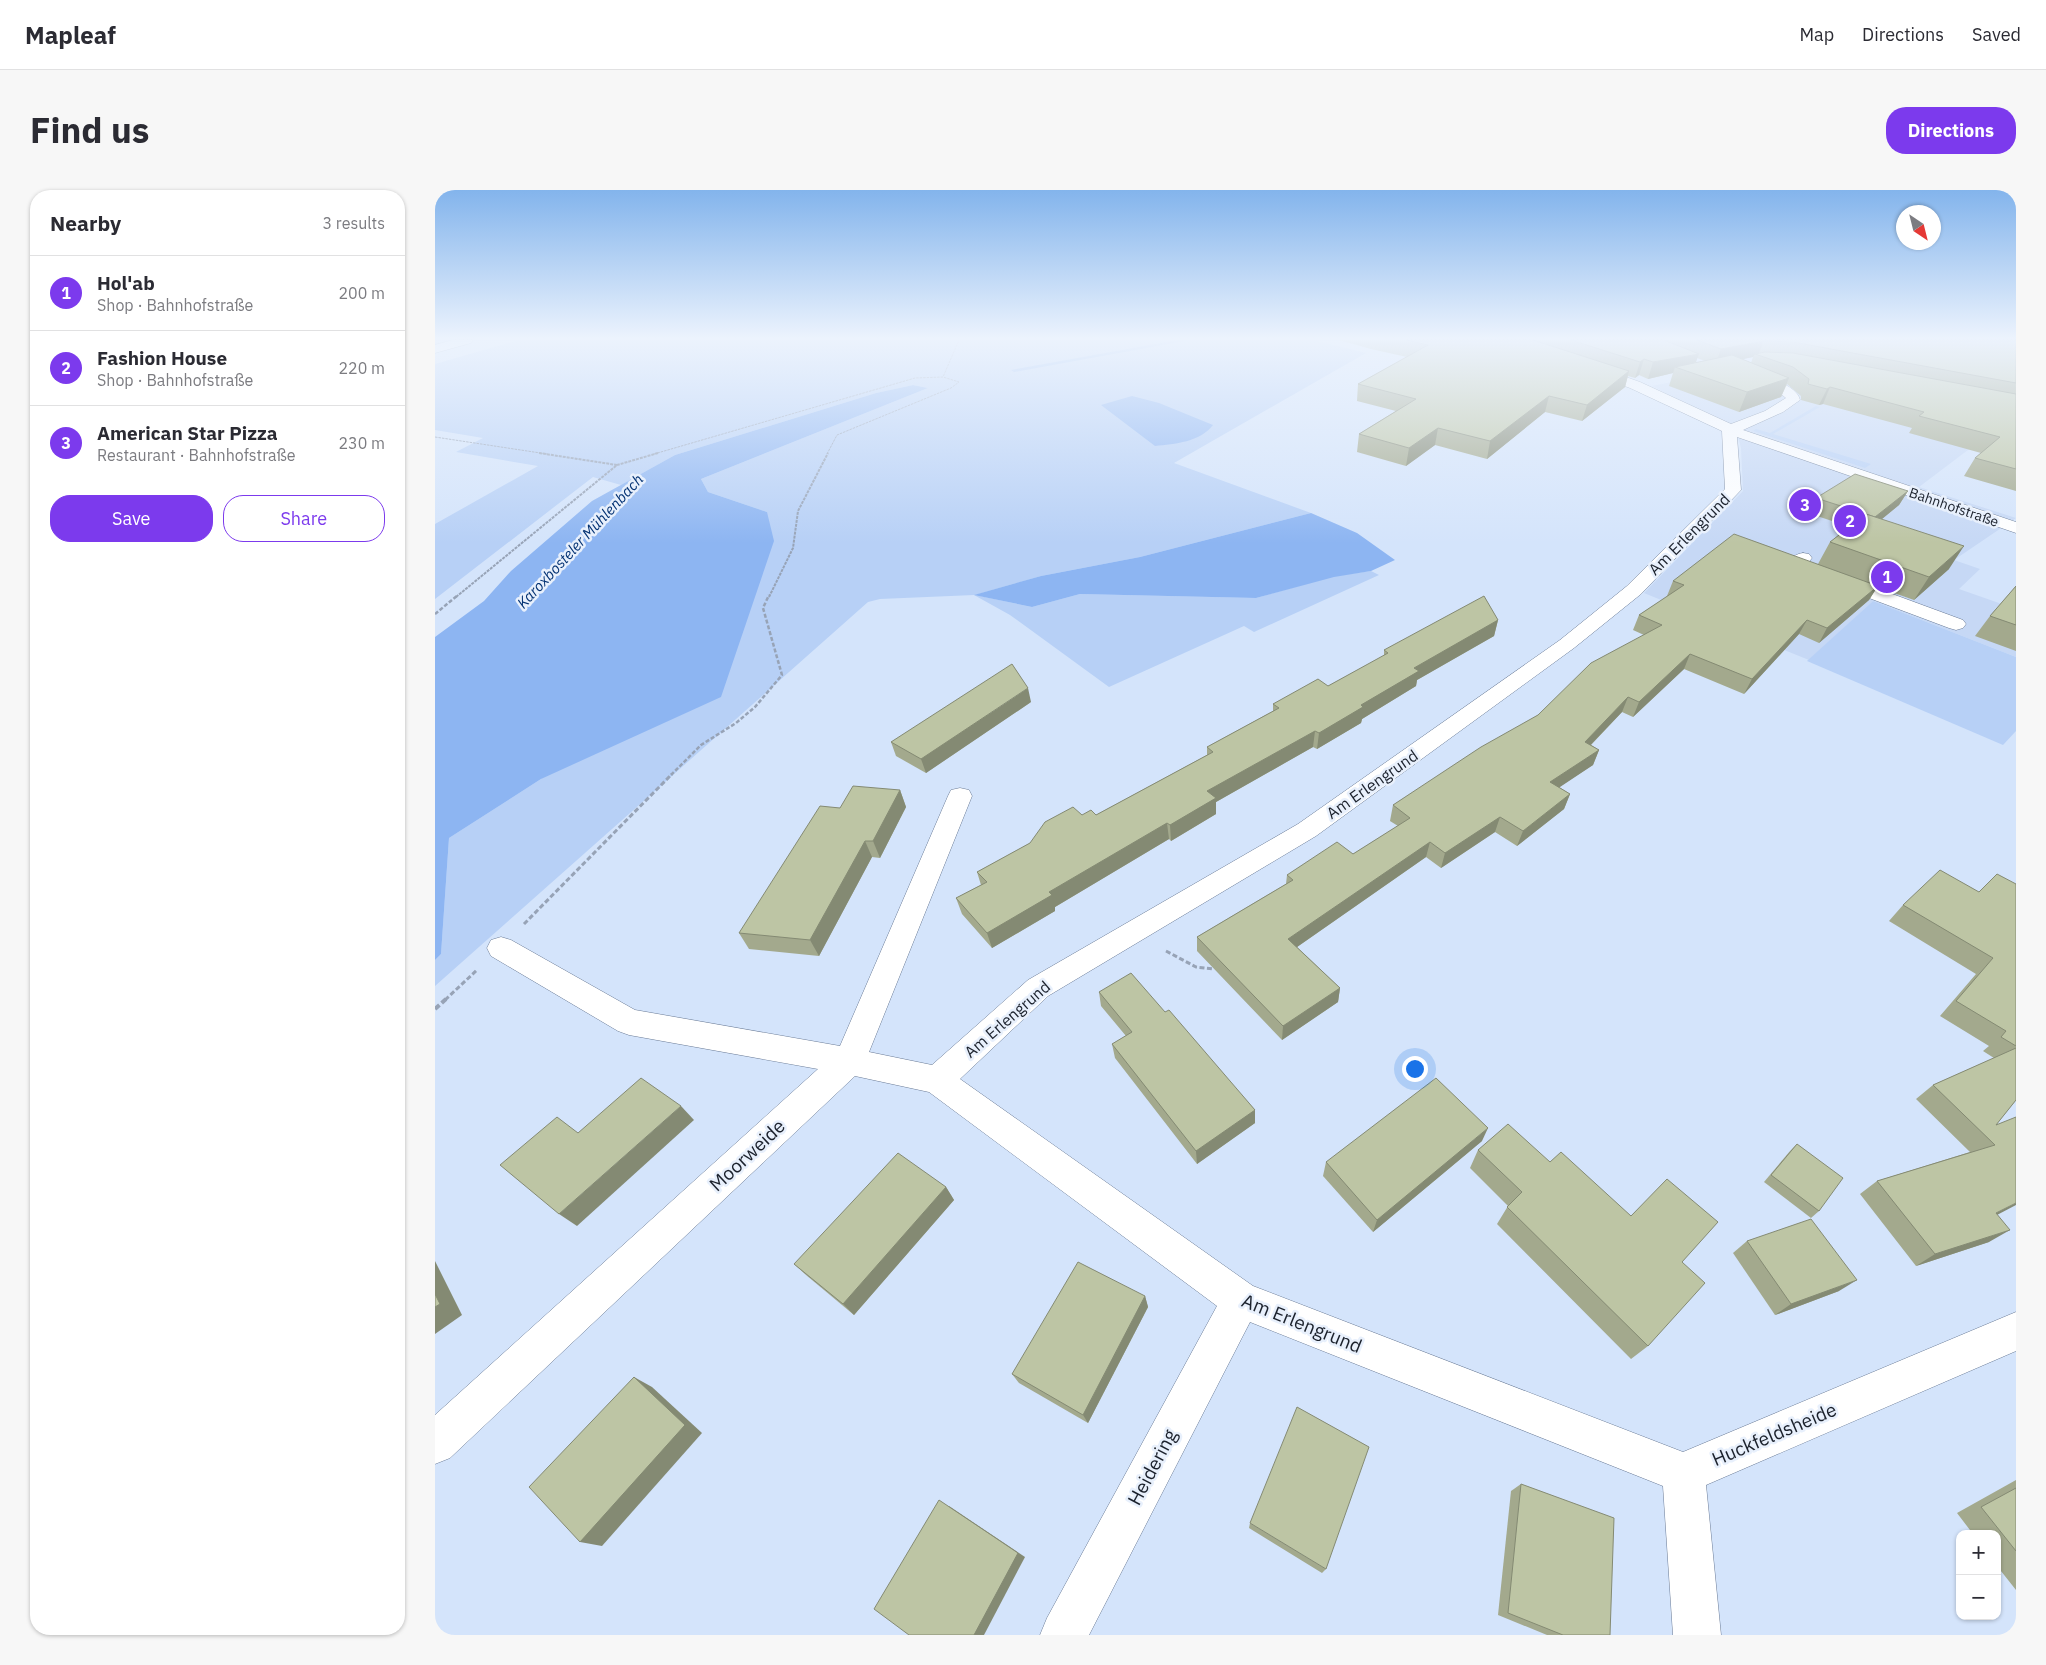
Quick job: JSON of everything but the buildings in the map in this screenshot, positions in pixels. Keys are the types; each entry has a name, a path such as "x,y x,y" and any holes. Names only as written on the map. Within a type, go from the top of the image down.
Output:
{"street":[{"name":"Bahnhofstraße","path":"1683,407 1729,430 2016,528"},
{"path":"1729,430 1755,420 1779,407"},
{"name":"Am Erlengrund","path":"937,1080 1038,988 1307,830 1567,644 1634,590 1733,490 1729,430"},
{"path":"1803,558 1795,564 1956,624"},
{"name":"Moorweide","path":"435,1443 849,1060 960,796"},
{"name":"Am Erlengrund","path":"501,948 629,1022 849,1060 937,1080 1241,1300 1683,1473"},
{"name":"Heidering","path":"1064,1635 1241,1300"},
{"name":"Huckfeldsheide","path":"1683,1473 2016,1331"},
{"path":"1683,1473 1697,1635"}],"path":[{"path":"435,614 617,465 814,407"},
{"path":"435,1009 501,948 701,745 736,724 766,698 782,675 763,608 793,548 798,511 837,435 904,407"},
{"path":"435,437 617,465"},
{"path":"1133,932 1173,956 1196,967 1214,969"}],"shaded area":[{"path":"435,407 829,407 675,455 621,485 593,477 435,599 435,524 538,466 456,452 483,438 435,430"},
{"path":"880,407 1271,407 1174,463 1311,513 1140,557 1041,576 975,595 1032,607 1080,594 1256,598 1334,576 1371,571 1379,575 1254,632 1244,626 1109,687 1010,615 974,595 880,599 868,602 435,986 435,960 441,954 449,838 541,779 767,512 708,492 701,479"},
{"path":"1693,407 1957,407 2009,419 1919,487 2016,518 1954,560 1980,569 1959,589 2016,609 2016,657 1873,601 1809,660 1644,593 1743,491 1741,448 1736,430"},
{"path":"1814,407 1819,407 1773,434 1871,464 1865,468 1753,431 1756,429 1770,433"},
{"path":"1873,601 2016,657 2016,731 2003,745 1807,661"}],"water":[{"name":"Karoxbosteler Mühlenbach","path":"829,407 880,407 701,479 708,492 767,512 774,541 721,697 541,779 449,838 441,954 435,960 435,637 484,601 511,571 592,501 675,455"},
{"path":"1104,407 1170,407 1213,425 1208,431 1194,439 1155,446"},
{"path":"1311,513 1357,533 1395,560 1371,571 1334,577 1256,598 1080,594 1032,607 974,595 1041,576 1140,557"}],"place":[{"name":"American Star Pizza","path":"1805,505"},
{"name":"Fashion House","path":"1850,521"},
{"name":"Hol'ab","path":"1887,577"}]}
